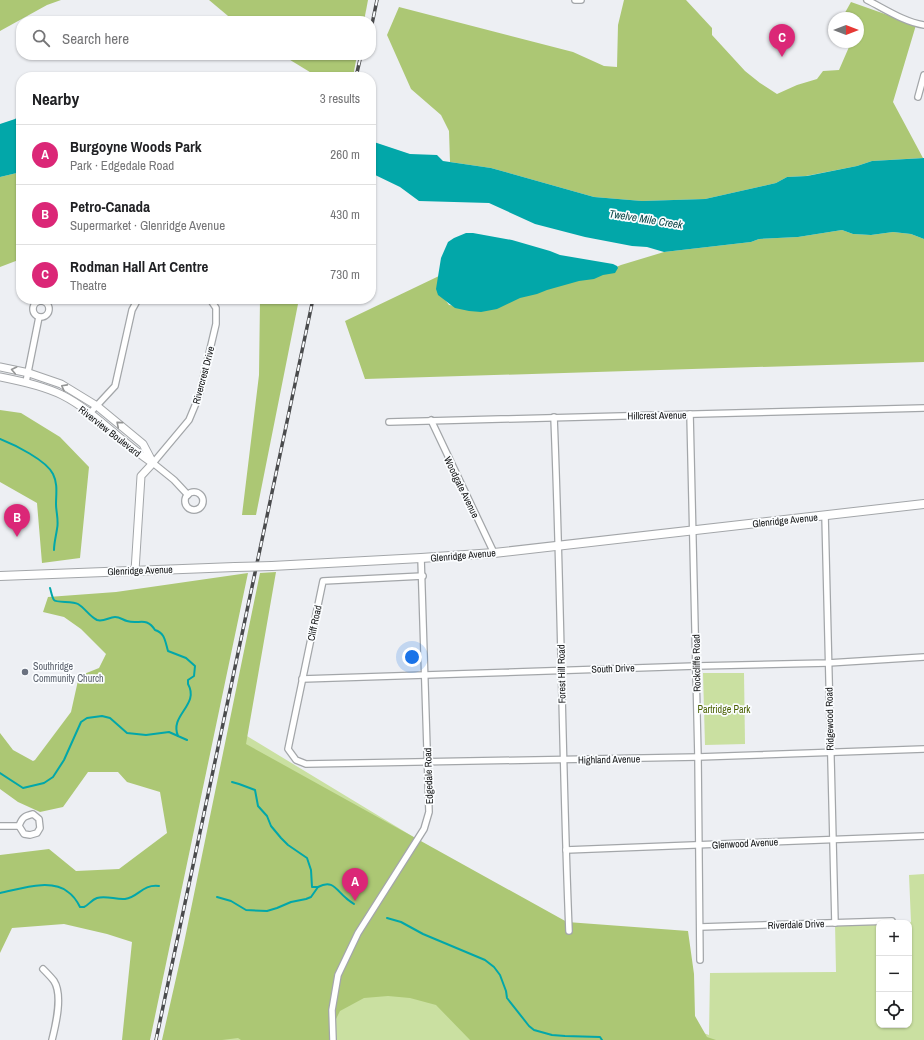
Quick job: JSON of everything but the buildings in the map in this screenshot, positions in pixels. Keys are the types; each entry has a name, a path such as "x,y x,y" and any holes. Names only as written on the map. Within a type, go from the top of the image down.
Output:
{"main road":[{"name":"Glenridge Avenue","path":"0,576 272,566 494,553 924,504"}],"street":[{"path":"575,0 581,0"},
{"path":"867,0 901,18 924,25"},
{"path":"918,97 924,75"},
{"path":"90,413 115,386 132,310 135,304"},
{"name":"Rivercrest Drive","path":"153,463 189,420 199,396 216,324 216,308 213,304"},
{"path":"26,382 39,317"},
{"name":"Riverview Boulevard","path":"0,367 29,373 61,384 97,406 143,444 153,463"},
{"name":"Riverview Boulevard","path":"0,376 26,382 62,395 90,413 136,452 153,463"},
{"name":"Hillcrest Avenue","path":"389,422 924,408"},
{"name":"Rockcliffe Road","path":"690,414 698,757 700,960"},
{"name":"Forest Hill Road","path":"554,417 559,546 561,670 569,931"},
{"name":"Woodgate Avenue","path":"431,420 494,553"},
{"path":"153,463 174,480 188,495"},
{"name":"Riverview Boulevard","path":"135,571 141,476 153,463"},
{"name":"Ridgewood Road","path":"825,515 835,923"},
{"name":"Edgedale Road","path":"332,1040 332,1010 338,975 358,933 424,829 429,812 423,576 421,558"},
{"name":"Cliff Road","path":"296,760 288,748 323,581 423,576"},
{"name":"South Drive","path":"302,679 828,663 924,657"},
{"name":"Highland Avenue","path":"296,760 306,764 564,760 924,749"},
{"path":"0,826 19,826"},
{"name":"Glenwood Avenue","path":"566,850 924,836"},
{"name":"Riverdale Drive","path":"700,927 876,922"},
{"path":"43,969 55,982 59,998 52,1040"}],"green space":[{"path":"0,0 61,0 47,5 27,16 16,16 16,22 0,31"},
{"path":"209,0 368,0 365,16 228,16"},
{"path":"624,0 686,0 712,28 712,35 745,71 777,94 797,85 817,79 823,71 839,70 849,48 864,48 864,12 845,12 851,2 916,25 893,102 923,158 872,161 857,166 806,176 787,177 776,183 705,199 642,201 594,197 491,168 450,162 449,131 441,115 411,89 387,35 399,7 573,52 604,66 617,67 618,25"},
{"path":"290,60 356,60 354,72 310,72"},
{"path":"16,173 16,261 0,267 0,177"},
{"path":"842,230 853,234 871,235 893,232 911,234 924,239 924,362 365,379 345,321 439,276 439,291 449,305 457,306 590,278 621,265 664,252 751,242 759,239 798,237"},
{"path":"260,304 298,304 256,515 242,515 259,375"},
{"path":"0,410 21,413 60,437 89,467 80,558 42,563 37,503 0,482"},
{"path":"276,572 246,744 567,922 688,931 694,974 695,1016 707,1037 716,1040 470,1040 436,1005 410,998 388,996 364,998 340,1011 332,1027 336,1040 241,1040 238,1038 222,1040 162,1040 184,943 260,573"},
{"path":"248,573 150,1040 122,1040 132,942 107,934 64,924 12,928 0,953 0,855 49,849 76,871 119,869 167,833 160,792 127,782 118,772 88,772 63,807 40,812 18,802 0,789 0,733 13,750 33,761 35,760 71,712 79,676 99,668 106,654 81,629 64,617 43,612 48,597 116,592"},
{"name":"Partridge Park","path":"703,673 744,673 745,744 705,745"},
{"path":"237,730 473,873 664,1019 709,1035 710,973 836,972 835,923 876,924 876,1028 912,1028 912,920 909,875 924,874 924,1040 174,1040"}],"water":[{"path":"16,118 16,173 0,177 0,124"},
{"name":"Twelve Mile Creek","path":"376,143 410,154 437,155 443,161 491,168 594,197 642,201 705,199 776,183 787,177 807,176 857,166 872,161 924,158 924,239 911,234 893,232 871,235 853,234 842,230 798,237 759,239 751,242 664,252 647,247 632,246 585,237 535,224 489,203 419,201 400,187 376,175"},
{"path":"466,233 512,240 560,255 613,264 618,268 615,273 603,275 594,279 579,281 520,298 497,309 481,312 455,308 438,295 436,289 441,258 448,242"}],"waterway":[{"path":"0,439 37,458 44,463 55,478 58,526 54,550"},
{"path":"50,588 55,601 78,604 97,620 118,617 131,622 149,623 155,630 163,635 168,651 186,658 195,666 194,676 188,680 191,691 190,698 177,722 176,729 178,736"},
{"path":"0,773 23,788 44,783 53,777 64,760 81,722 87,718 102,716 110,718 127,733 146,735 169,732 187,740"},
{"path":"232,782 255,790 258,806 267,816 271,826 288,845 307,858 311,870 312,887 327,884 334,886 354,904"},
{"path":"0,893 26,887 44,885 53,886 68,892 72,895 80,907 84,907 97,898 104,897 125,899 134,896 148,887 159,886"},
{"path":"217,897 231,901 246,910 267,911 291,902 311,897 318,887"},
{"path":"387,918 401,922 423,934 485,960 494,967 500,975 507,998 529,1026 534,1030 552,1035 600,1037 602,1040"}],"railway":[{"path":"374,16 377,0"},
{"path":"357,72 360,60"},
{"path":"156,1040 312,304"}],"place":[{"name":"Rodman Hall Art Centre","path":"782,57"},
{"name":"Petro-Canada","path":"17,537"},
{"name":"Southridge Community Church","path":"25,672"},
{"name":"Burgoyne Woods Park","path":"355,901"}]}
